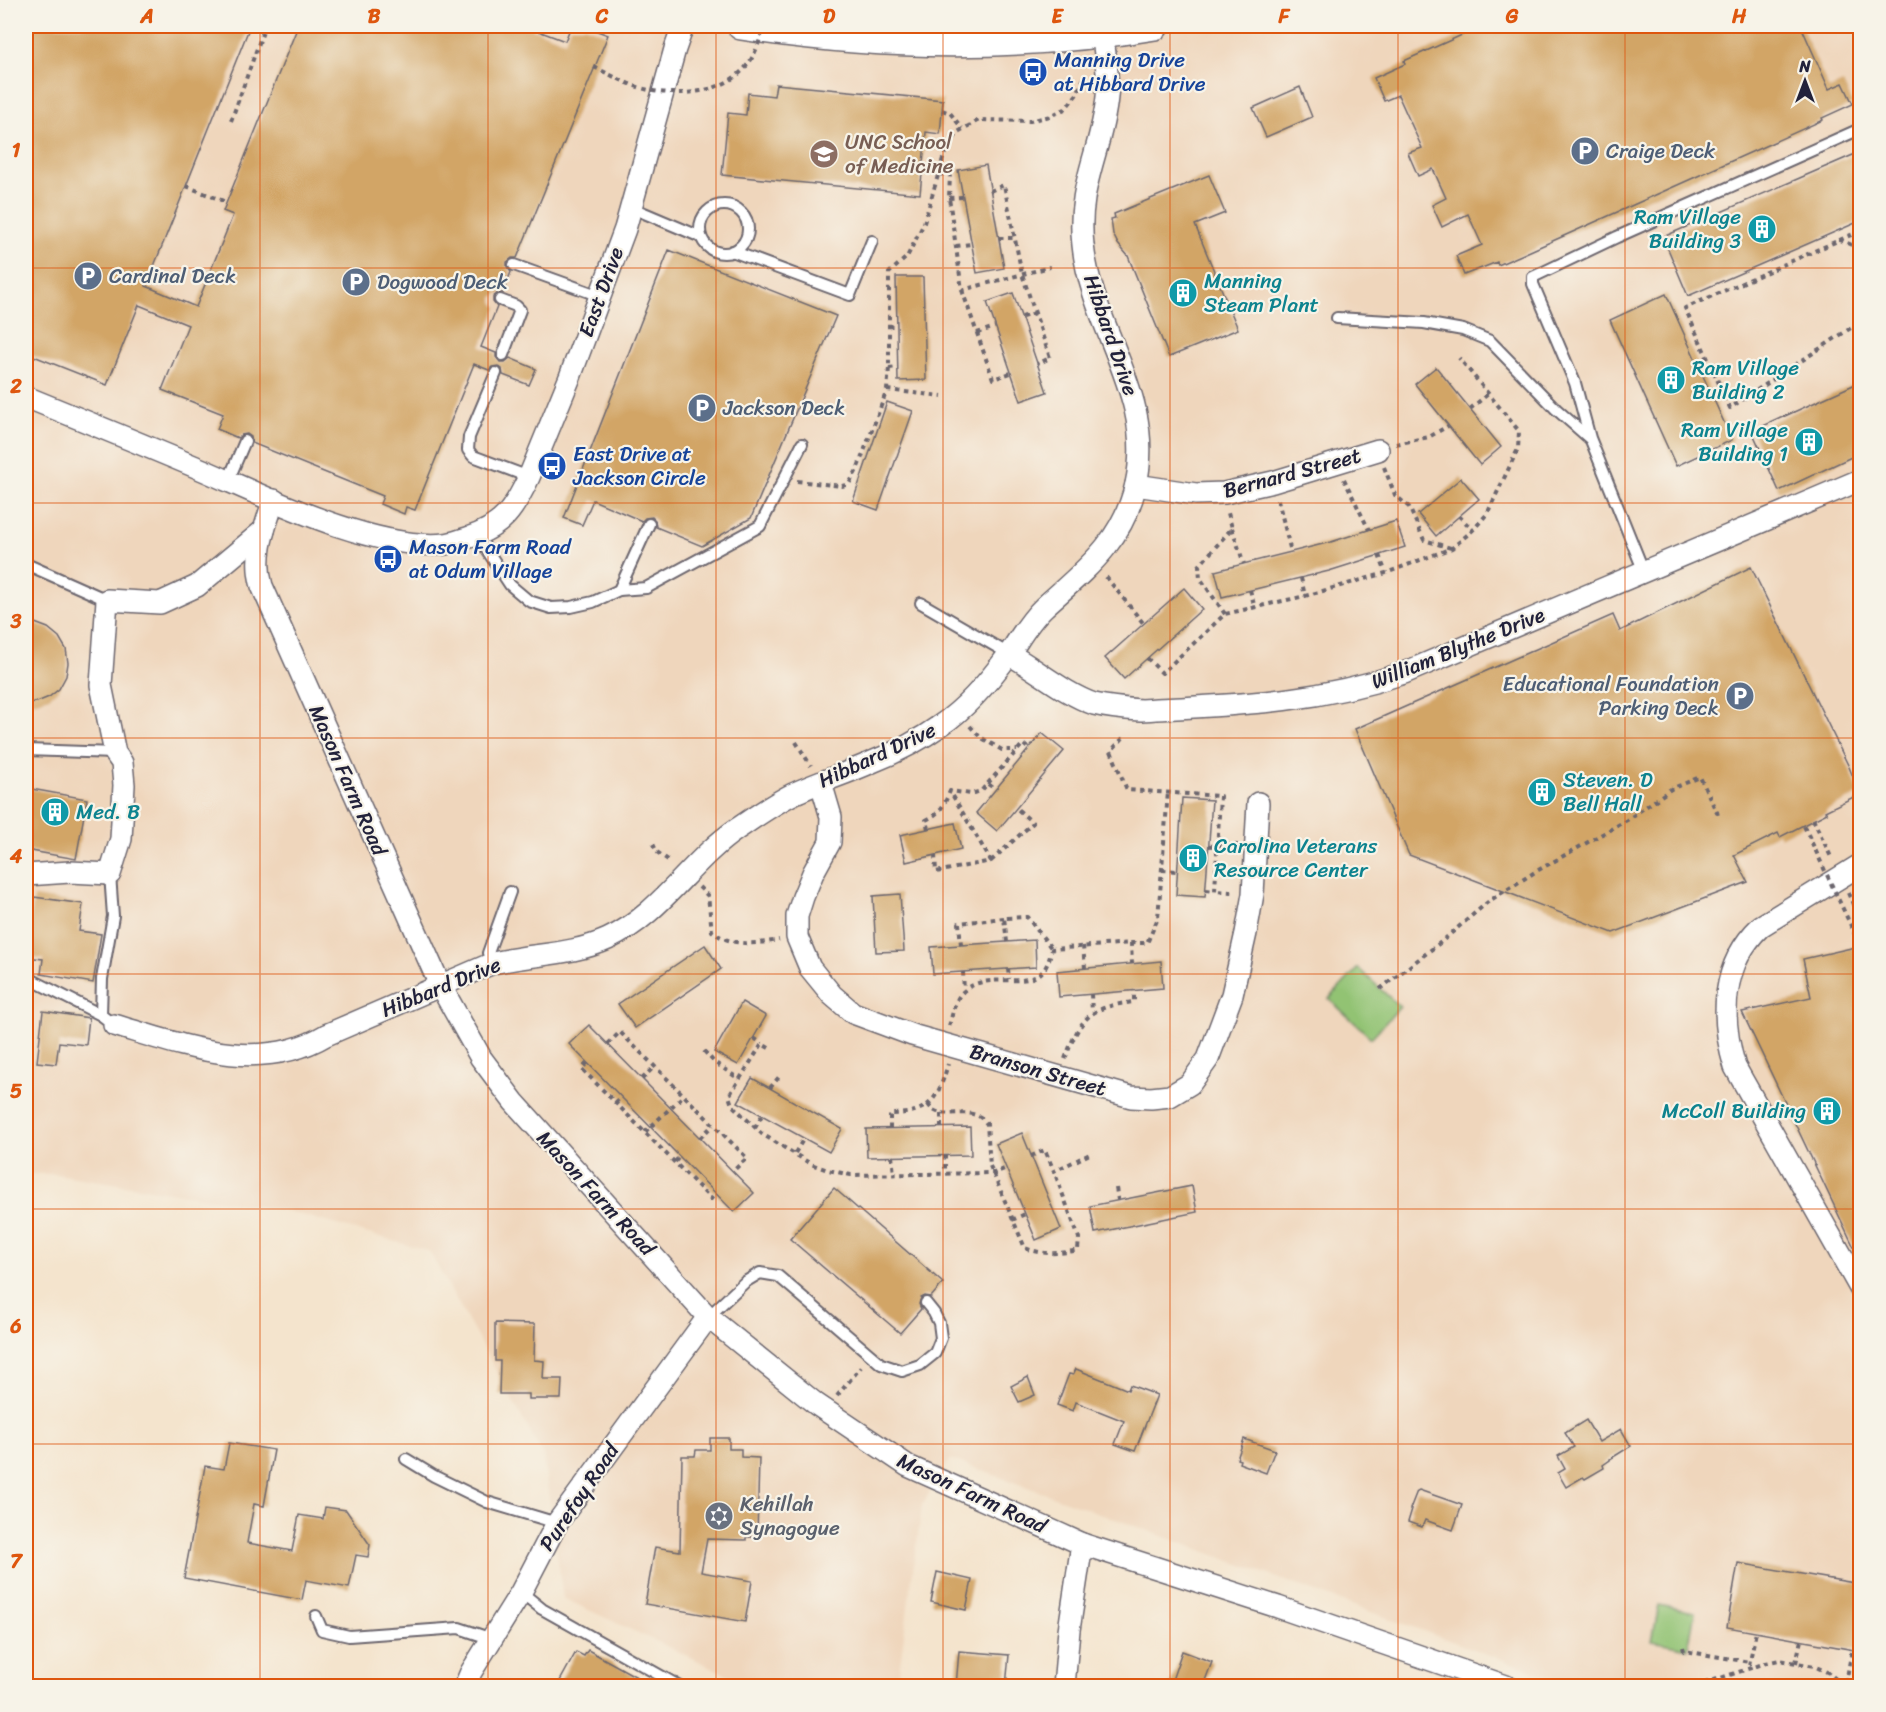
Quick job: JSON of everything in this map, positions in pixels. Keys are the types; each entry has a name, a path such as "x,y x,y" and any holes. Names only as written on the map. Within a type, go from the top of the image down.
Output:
{"street":[{"name":"East Drive","path":"274,500 363,533 408,544 447,544 477,535 501,522 516,504 529,477 600,296 630,207 675,49 684,26"},
{"path":"741,26 841,37 923,41 998,41 1155,26"},
{"name":"Hibbard Drive","path":"108,1020 218,1053 255,1056 310,1045 326,1035 493,963 516,957 582,948 624,930 645,916 718,842 793,794 875,761 940,726 957,713 1009,654 1036,615 1093,564 1110,543 1120,526 1136,485 1141,449 1137,413 1126,378 1095,301 1083,245 1083,196 1107,98 1102,30"},
{"path":"26,397 274,500"},
{"name":"Bernard Street","path":"1136,485 1196,494 1224,493 1273,482 1377,450"},
{"name":"William Blythe Drive","path":"1009,654 1079,696 1109,707 1141,710 1289,700 1341,691 1404,673 1860,480"},
{"name":"Mason Farm Road","path":"274,500 264,530 257,566 266,598 441,985 481,1058 514,1102 708,1317 816,1404 908,1466 1082,1544 1278,1607 1506,1686"},
{"path":"26,875 69,872 110,874 121,839 124,785 122,763 115,753 101,685 106,600 159,603 196,586 264,530"},
{"name":"Branson Street","path":"821,783 831,817 830,842 803,897 797,916 797,937 810,968 832,995 853,1013 912,1035 1131,1097 1151,1098 1170,1096 1190,1084 1208,1059 1232,994 1253,894 1258,803"},
{"path":"1860,865 1769,921 1749,938 1734,963 1728,981 1725,1009 1727,1042 1735,1067 1860,1288"},
{"name":"Purefoy Road","path":"465,1686 471,1672 521,1592 556,1523 708,1317"},
{"path":"1064,1686 1069,1630 1082,1544"}],"lane":[{"path":"1644,572 1590,438 1575,383 1533,284 1533,276 1860,129"},
{"path":"719,205 738,210 744,216 747,225 745,240 738,248 732,250 726,253 714,250 706,245 701,237 701,222 704,216 709,210 719,205"},
{"path":"630,207 701,237"},
{"path":"732,250 850,295 872,241"},
{"path":"514,265 600,296"},
{"path":"500,300 520,310 503,355"},
{"path":"1337,318 1424,323 1463,330 1490,341 1556,409 1590,438"},
{"path":"496,373 469,437 468,450 473,456 529,477"},
{"path":"228,481 245,441"},
{"path":"477,535 510,585 529,601 551,608 571,607 593,602 619,590 646,588 760,526 802,444"},
{"path":"619,590 649,524"},
{"path":"26,564 106,600"},
{"path":"921,603 1009,654"},
{"path":"26,750 115,753"},
{"path":"108,1020 102,979 113,916 110,874"},
{"path":"489,953 510,892"},
{"path":"26,974 34,981 108,1020"},
{"path":"708,1317 745,1281 760,1273 778,1276 870,1356 881,1364 902,1371 920,1365 935,1353 941,1338 939,1323 926,1304"},
{"path":"406,1459 434,1476 487,1502 556,1523"},
{"path":"521,1592 542,1609 679,1686"},
{"path":"316,1616 322,1630 349,1636 459,1628 492,1639"}],"path":[{"path":"231,121 265,26"},
{"path":"594,67 641,88 673,93 705,92 734,78 752,58 764,26"},
{"path":"784,478 812,484 842,486 849,484 857,470 876,426 887,390 889,273 908,257 924,223 944,155 950,143 962,128 979,120 1030,121 1065,109 1077,94 1084,78"},
{"path":"942,110 950,113 962,128"},
{"path":"939,174 950,175 950,198 962,290 993,379 1011,373"},
{"path":"990,191 1004,185 1022,274 1050,358 1037,364"},
{"path":"186,186 226,202"},
{"path":"950,198 963,197"},
{"path":"1860,231 1685,308 1730,408 1860,322"},
{"path":"999,238 1014,238"},
{"path":"1839,240 1860,249"},
{"path":"956,246 971,244"},
{"path":"962,290 1050,267"},
{"path":"1022,317 1036,313"},
{"path":"888,326 897,326"},
{"path":"977,333 995,327"},
{"path":"1147,658 1162,673 1225,614 1305,596 1386,573 1452,548 1473,530 1487,514 1518,448 1519,431 1459,358"},
{"path":"889,368 898,367"},
{"path":"887,390 942,396"},
{"path":"1470,409 1488,394"},
{"path":"1448,426 1429,437 1377,450 1395,495 1409,507 1424,540 1452,548"},
{"path":"1336,462 1369,530"},
{"path":"857,470 862,473"},
{"path":"1273,482 1291,552"},
{"path":"1224,493 1244,564"},
{"path":"1459,516 1473,530"},
{"path":"1225,614 1200,578 1199,566 1232,528"},
{"path":"1379,555 1386,573"},
{"path":"1093,564 1144,624"},
{"path":"1301,578 1305,596"},
{"path":"1250,591 1255,608"},
{"path":"957,713 991,745 1002,750 1017,750"},
{"path":"1123,738 1111,751 1127,790 1220,796 1215,891"},
{"path":"796,742 809,762"},
{"path":"950,792 971,794 981,791 1023,744 1029,749"},
{"path":"1380,989 1489,901 1627,820 1671,789 1700,777 1717,813 1722,812"},
{"path":"988,784 995,789"},
{"path":"928,829 926,820 941,811 950,792"},
{"path":"950,792 992,861"},
{"path":"1052,949 1147,943 1158,918 1168,792"},
{"path":"935,855 936,872 992,861 1034,822 1016,808"},
{"path":"1804,826 1860,945"},
{"path":"653,844 657,852"},
{"path":"1209,846 1255,844"},
{"path":"1162,870 1177,871"},
{"path":"1206,890 1253,894"},
{"path":"708,896 712,931 721,939 741,943 797,937"},
{"path":"961,945 959,923 1027,917 1052,949"},
{"path":"1004,918 1006,942"},
{"path":"1131,943 1132,964"},
{"path":"1083,946 1085,968"},
{"path":"890,1129 891,1114 916,1111 938,1095 947,1044 960,996 972,985 985,981 1025,979 1036,976 1044,970 1052,949"},
{"path":"1008,969 1009,979"},
{"path":"963,972 964,992"},
{"path":"1059,1077 1074,1036 1092,1012 1109,1005 1134,1002 1134,990"},
{"path":"1091,994 1092,1012"},
{"path":"608,1044 620,1032 747,1158 733,1171"},
{"path":"754,1038 769,1048"},
{"path":"762,1044 729,1096 732,1105 755,1128 811,1164 851,1175 994,1173 1006,1168"},
{"path":"704,1051 714,1062 739,1080"},
{"path":"587,1063 582,1069 615,1103 711,1198 715,1194"},
{"path":"642,1079 654,1066"},
{"path":"770,1088 779,1077"},
{"path":"645,1132 684,1095"},
{"path":"615,1103 621,1097"},
{"path":"927,1104 931,1110 941,1114 979,1116 987,1124 990,1166 1025,1248 1041,1254 1078,1251 1079,1238 1045,1150 1031,1156"},
{"path":"941,1114 941,1127"},
{"path":"755,1128 762,1115"},
{"path":"700,1138 714,1125"},
{"path":"795,1153 804,1138"},
{"path":"1054,1171 1092,1153"},
{"path":"945,1155 945,1173"},
{"path":"892,1156 894,1174"},
{"path":"675,1162 680,1157"},
{"path":"1116,1188 1118,1200"},
{"path":"1012,1220 1026,1214"},
{"path":"837,1396 870,1356"},
{"path":"1748,1668 1756,1632"},
{"path":"1796,1663 1801,1640"},
{"path":"1683,1647 1684,1652 1749,1662"},
{"path":"1844,1684 1852,1649"},
{"path":"1696,1686 1779,1660 1814,1666 1844,1684 1860,1684"}],"shaded area":[{"path":"26,26 1860,26 1860,1686 1575,1686 950,1459 922,1505 897,1686 752,1686 563,1598 543,1455 429,1251 288,1211 56,1174 26,1174"}],"green space":[{"path":"1358,968 1400,1007 1371,1038 1329,999"},
{"path":"1659,1605 1695,1612 1688,1648 1652,1641"}],"building":[{"name":"Dogwood Deck","path":"26,26 250,26 146,286 196,307 233,215 223,211 298,26 525,26 565,41 571,26 584,26 608,35 517,258 512,258 507,262 507,267 511,272 503,293 498,293 493,297 493,302 497,307 481,347 496,353 500,362 505,362 510,358 536,369 529,385 503,375 502,369 498,366 489,370 474,364 415,510 406,507 404,514 380,504 383,496 252,443 251,437 247,434 238,438 217,429 223,414 162,390 188,325 139,305 107,385 26,353"},
{"name":"Craige Deck","path":"1482,26 1801,26 1829,89 1843,83 1853,104 1822,118 1823,120 1519,256 1464,275 1456,256 1482,245 1468,214 1442,227 1432,205 1446,198 1433,169 1418,176 1408,153 1422,148 1398,95 1384,101 1374,78 1405,64 1404,61"},
{"name":"UNC School of Medicine","path":"776,84 943,100 940,134 926,132 920,194 722,175 728,113 746,115 748,93 774,96"},
{"path":"1300,87 1312,117 1266,137 1253,108"},
{"name":"Ram Village Building 3","path":"1860,152 1860,221 1688,296 1663,237"},
{"path":"986,165 1004,268 977,273 958,170"},
{"name":"Manning Steam Plant","path":"1209,175 1225,213 1195,225 1238,329 1169,357 1128,256 1113,234 1111,219 1115,218 1114,214"},
{"name":"Jackson Deck","path":"669,250 836,316 751,518 702,546 656,527 652,517 642,521 593,500 582,525 564,518"},
{"path":"896,277 923,277 926,380 898,381"},
{"path":"1013,293 1047,392 1021,401 987,302"},
{"name":"Ram Village Building 2","path":"1666,294 1732,440 1676,466 1610,320"},
{"path":"1436,367 1501,447 1480,465 1415,384"},
{"name":"Ram Village Building 1","path":"1860,382 1860,453 1779,491 1752,431"},
{"path":"887,402 913,411 878,510 853,501"},
{"path":"1461,478 1479,499 1436,536 1418,514"},
{"path":"1396,521 1405,547 1329,571 1222,597 1215,571 1331,542"},
{"name":"Steven. D Bell Hall","path":"1751,567 1860,794 1780,837 1778,833 1734,855 1748,882 1613,933 1409,855 1355,729 1613,615 1620,631"},
{"path":"1184,588 1202,609 1124,679 1105,658"},
{"path":"26,622 48,628 59,637 66,649 68,663 66,676 59,689 49,697 37,702 26,703"},
{"path":"1042,733 1064,751 997,831 976,813"},
{"name":"Med. B","path":"26,788 87,799 76,859 26,850"},
{"name":"Carolina Veterans Resource Center","path":"1182,798 1212,800 1205,897 1176,895"},
{"path":"955,823 961,849 906,862 900,835"},
{"path":"900,894 904,951 876,952 873,896"},
{"path":"34,897 83,904 79,931 101,934 93,983 41,974 43,959 26,957 26,922 30,923"},
{"path":"1035,940 1036,967 933,974 931,947"},
{"path":"705,945 721,969 635,1028 618,1004"},
{"name":"McColl Building","path":"1860,946 1860,1260 1742,1012 1811,997 1803,959"},
{"path":"1161,961 1163,988 1059,997 1057,971"},
{"path":"742,1002 766,1016 738,1065 714,1052"},
{"path":"43,1011 89,1018 86,1045 59,1042 56,1064 37,1062"},
{"path":"589,1025 754,1193 734,1212 569,1044"},
{"path":"752,1078 842,1129 829,1152 738,1102"},
{"path":"970,1127 971,1155 867,1157 866,1129"},
{"path":"1022,1133 1061,1229 1036,1240 996,1144"},
{"path":"1192,1186 1197,1212 1095,1233 1090,1206"},
{"path":"834,1188 943,1283 931,1297 921,1298 919,1304 921,1309 900,1333 790,1239"},
{"path":"495,1323 535,1324 534,1360 544,1361 543,1379 562,1379 561,1399 529,1399 529,1394 499,1394 500,1361 495,1361"},
{"path":"1076,1369 1128,1390 1130,1385 1157,1395 1135,1451 1115,1444 1124,1421 1076,1402 1073,1411 1057,1405 1069,1374 1073,1375"},
{"path":"1028,1377 1035,1395 1019,1402 1011,1386"},
{"path":"1586,1420 1599,1442 1621,1429 1631,1446 1610,1459 1603,1465 1604,1468 1566,1487 1558,1473 1565,1469 1558,1456 1574,1447 1565,1433"},
{"name":"Kehillah Synagogue","path":"710,1438 729,1438 729,1449 741,1449 741,1457 759,1458 757,1537 746,1537 746,1540 707,1539 701,1572 752,1581 745,1622 645,1604 655,1547 680,1551 682,1456 695,1456 696,1450 710,1450"},
{"path":"1244,1439 1275,1450 1266,1473 1239,1463 1240,1460 1237,1459"},
{"path":"229,1443 274,1450 264,1506 254,1504 247,1543 292,1551 299,1515 323,1519 325,1507 346,1510 370,1545 368,1557 356,1555 349,1588 306,1580 302,1600 184,1578 205,1466 224,1469"},
{"path":"1419,1490 1462,1505 1453,1530 1425,1520 1422,1527 1408,1522 1412,1509 1410,1509"},
{"path":"1738,1563 1860,1584 1860,1651 1727,1627"},
{"path":"937,1572 972,1580 966,1610 931,1602"},
{"path":"588,1650 653,1686 568,1686 560,1681 576,1652 584,1656"},
{"path":"959,1651 1009,1655 1006,1686 956,1686"},
{"path":"1182,1651 1212,1662 1203,1686 1170,1686"}],"place":[{"name":"Manning Drive at Hibbard Drive","path":"1033,72"},
{"name":"Craige Deck","path":"1585,151"},
{"name":"UNC School of Medicine","path":"824,154"},
{"name":"Ram Village Building 3","path":"1762,229"},
{"name":"Cardinal Deck","path":"88,276"},
{"name":"Dogwood Deck","path":"356,282"},
{"name":"Manning Steam Plant","path":"1183,293"},
{"name":"Ram Village Building 2","path":"1671,380"},
{"name":"Jackson Deck","path":"702,408"},
{"name":"Ram Village Building 1","path":"1809,442"},
{"name":"East Drive at Jackson Circle","path":"552,466"},
{"name":"Mason Farm Road at Odum Village","path":"388,559"},
{"name":"Educational Foundation Parking Deck","path":"1740,696"},
{"name":"Steven. D Bell Hall","path":"1542,792"},
{"name":"Med. B","path":"55,812"},
{"name":"Carolina Veterans Resource Center","path":"1193,858"},
{"name":"McColl Building","path":"1827,1111"},
{"name":"Kehillah Synagogue","path":"719,1516"}]}
